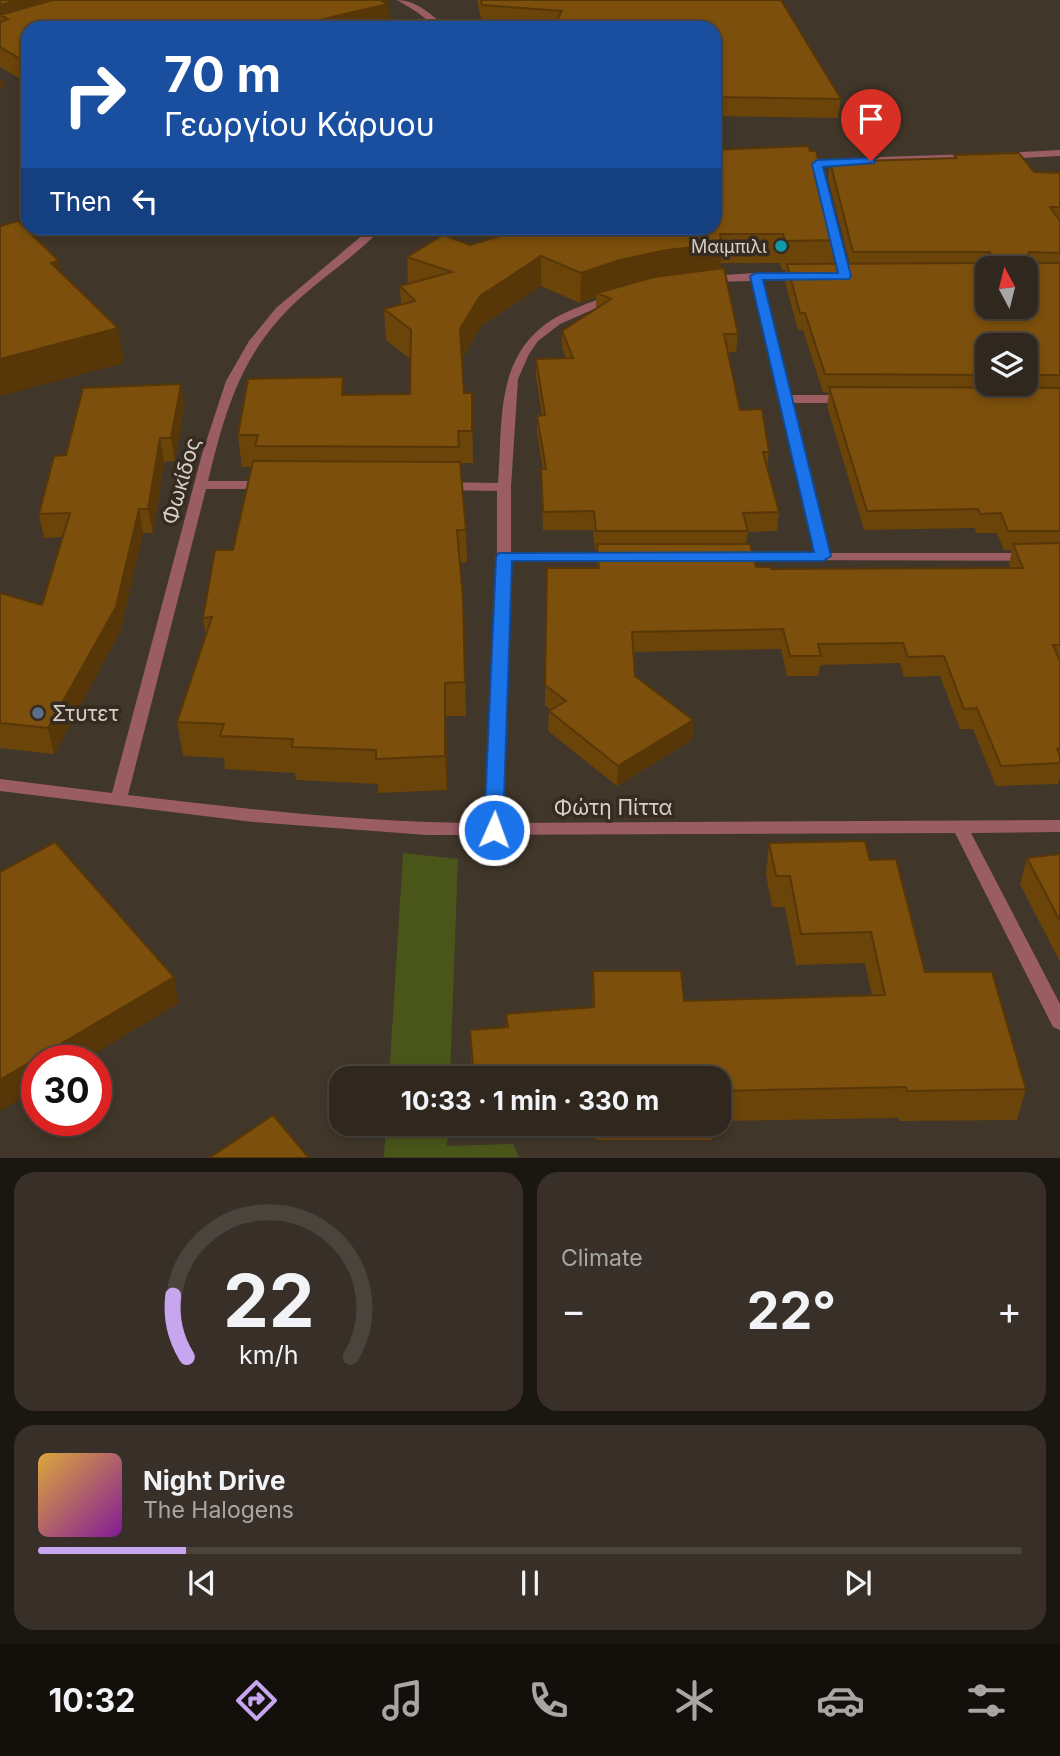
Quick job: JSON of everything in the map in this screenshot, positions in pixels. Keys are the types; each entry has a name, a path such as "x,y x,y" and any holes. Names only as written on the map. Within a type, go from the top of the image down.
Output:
{"street":[{"path":"404,1 432,21"},
{"path":"990,156 1056,153 1060,166"},
{"path":"871,161 977,156"},
{"path":"792,164 857,162"},
{"path":"817,164 821,177"},
{"path":"697,280 756,276 839,276 830,217"},
{"name":"Φωκίδος","path":"119,799 201,485 232,379 252,344 298,294 369,235"},
{"path":"756,276 823,556"},
{"path":"494,830 504,487 512,379 523,354 534,339 556,322 593,304 628,292"},
{"path":"785,399 861,400"},
{"path":"201,485 276,485"},
{"path":"436,486 504,487"},
{"path":"504,557 630,557"},
{"path":"726,557 1060,557"},
{"name":"Φώτη Πίττα","path":"0,785 253,816 427,829 1060,826"},
{"path":"960,827 1060,1022"}],"green space":[{"path":"403,853 458,859 450,1066 390,1066"},
{"path":"385,1136 447,1136 447,1146 513,1144 519,1157 384,1157"}],"building":[{"path":"0,0 18,0 0,5"},
{"path":"53,0 380,0 388,4 315,21 21,21 21,59 0,47 0,22 8,19 0,15"},
{"path":"481,0 781,0 841,99 721,97 721,21 557,21 562,11 482,5"},
{"path":"808,146 810,151 816,151 839,240 785,241 783,234 721,234 721,150"},
{"path":"1019,153 1034,172 1060,173 1060,207 1050,207 1060,221 1060,253 1029,252 1028,256 991,256 990,252 853,252 830,162 956,158 954,155"},
{"path":"18,221 21,224 21,235 32,235 59,261 51,263 118,328 0,359 0,226"},
{"path":"443,235 470,245 504,235 720,235 722,244 667,250 620,260 581,273 541,256 480,296 460,329 464,393 472,393 472,431 458,431 459,447 255,446 258,435 238,435 248,379 343,377 342,395 410,394 411,330 384,309 415,301 400,286 452,272 407,257"},
{"path":"975,263 975,319 1038,319 1038,263 1060,263 1060,375 1038,375 1038,333 975,333 975,375 825,374 805,313 800,313 787,264"},
{"path":"724,268 738,334 724,334 740,410 762,409 769,452 763,452 779,512 743,513 748,531 596,531 594,511 543,512 541,469 546,469 537,416 545,415 536,359 573,358 562,331 611,299 597,293 654,277"},
{"path":"181,384 171,438 160,438 148,509 139,509 116,607 48,728 0,723 0,593 42,605 70,513 39,514 54,456 66,455 83,388"},
{"path":"829,387 975,388 975,396 1038,396 1038,388 1060,388 1060,531 1008,531 1001,513 980,514 978,509 867,511"},
{"path":"253,461 460,462 466,530 457,530 463,599 465,682 445,683 445,756 376,759 376,750 292,747 293,739 220,736 224,724 177,722 212,617 203,618 215,550 233,550"},
{"path":"1060,543 1060,645 1053,645 1060,661 1060,749 1057,749 1060,763 1001,766 977,708 964,709 944,656 908,657 903,643 818,644 821,656 790,656 783,629 632,632 635,676 693,720 618,766 549,711 566,701 545,685 547,568 599,568 597,544 750,544 756,567 771,569 1023,568 1013,544"},
{"path":"865,841 870,860 896,859 925,972 992,972 1026,1089 907,1091 906,1087 731,1091 731,1066 473,1066 470,1030 508,1027 506,1014 594,1007 593,971 681,971 684,1001 885,995 871,932 801,934 790,876 776,876 769,843"},
{"path":"55,842 174,977 59,1045 21,1045 21,1068 0,1080 0,872"},
{"path":"1060,854 1060,921 1027,858"},
{"path":"273,1115 309,1158 209,1158"}],"place":[{"name":"Μαιμπιλι","path":"781,246"},
{"name":"Στυτετ","path":"38,713"}],"route":[{"path":"494,830 504,557 823,556 756,276 845,276 817,164 871,161"}]}
